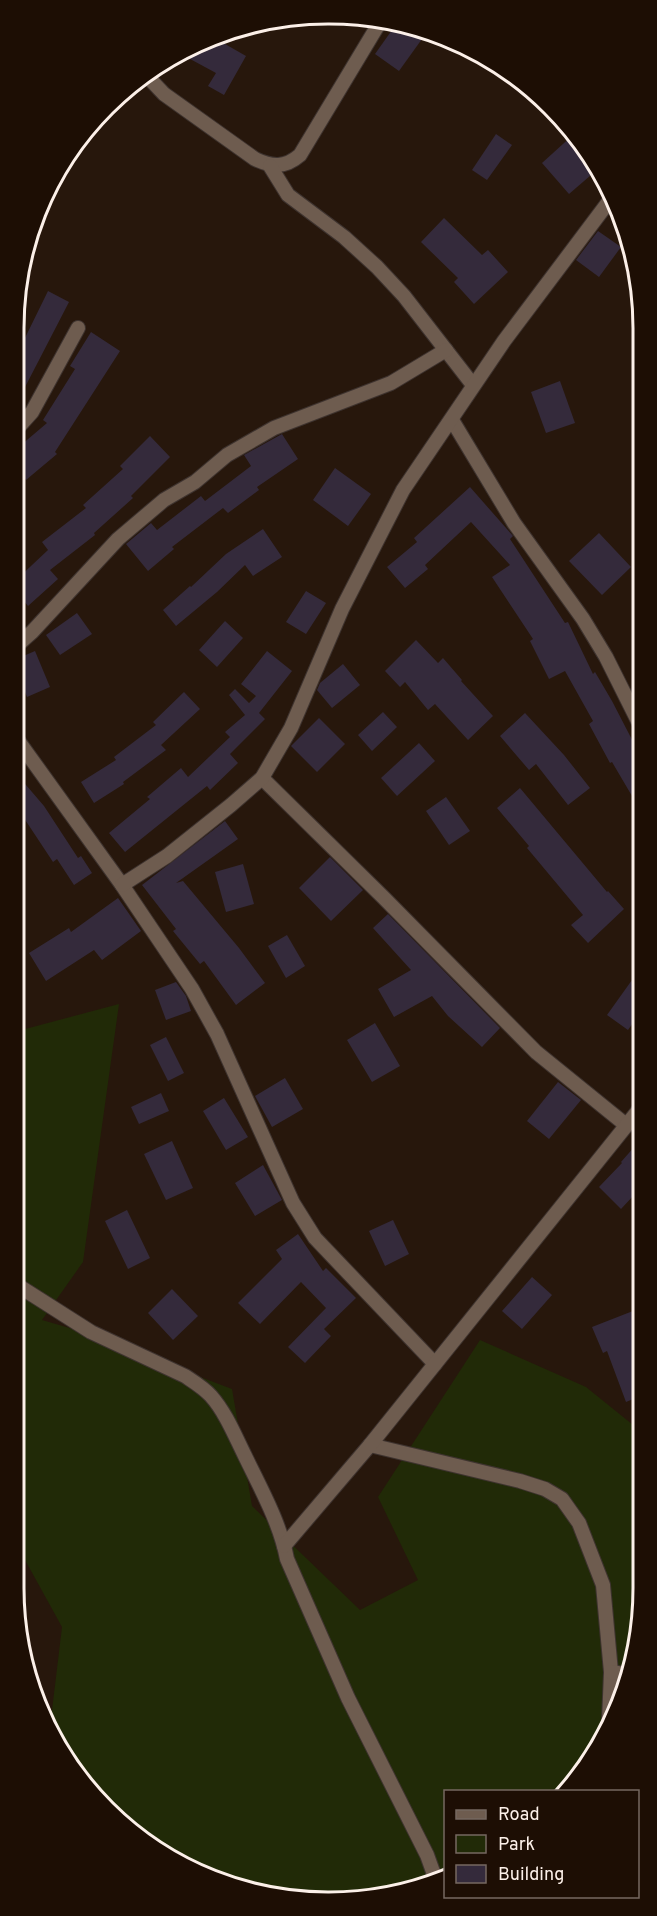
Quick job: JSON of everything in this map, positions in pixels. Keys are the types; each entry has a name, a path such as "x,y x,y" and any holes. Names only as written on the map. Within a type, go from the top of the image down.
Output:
{"street":[{"path":"151,81 164,94 255,159 270,166 286,164 300,155 376,28"},
{"path":"270,166 288,195 344,237 404,296 473,385"},
{"path":"123,885 167,856 231,806 261,778 291,728 342,609 403,490 504,341 607,204"},
{"path":"24,421 32,412 78,328"},
{"path":"24,638 118,539 164,500 195,482 227,455 274,428 391,383 446,350"},
{"path":"452,420 514,523 583,619 606,657 633,711"},
{"path":"24,749 164,945 217,1034 293,1203 315,1238 435,1364"},
{"path":"261,778 384,897 536,1052 626,1125"},
{"path":"284,1546 370,1445 633,1117"},
{"path":"24,1289 91,1332 185,1376 208,1392 232,1429 269,1505 287,1559 348,1698 427,1855 434,1873"},
{"path":"370,1445 520,1481 545,1489 562,1499 579,1523 603,1585 611,1671 610,1705"},
{"path":"611,1671 621,1673"}],"green space":[{"path":"119,1004 83,1262 42,1320 73,1329 232,1389 252,1506 360,1610 418,1580 378,1497 480,1340 586,1387 633,1425 632,1607 623,1666 610,1704 582,1757 555,1790 444,1790 444,1869 388,1886 328,1892 269,1886 212,1869 159,1841 113,1803 75,1757 55,1722 52,1714 62,1627 24,1558 24,1029"}],"building":[{"path":"392,31 422,39 399,71 375,54"},
{"path":"223,43 246,56 224,95 208,86 216,73 188,58"},
{"path":"496,134 512,145 487,180 472,170"},
{"path":"567,140 591,175 569,194 542,163"},
{"path":"444,218 482,255 488,250 508,272 474,304 454,282 458,278 421,242"},
{"path":"598,231 621,247 599,277 576,260"},
{"path":"48,291 69,302 24,389 24,340"},
{"path":"91,332 120,351 55,452 57,454 26,480 24,478 24,443 47,423 43,420 75,369 70,366"},
{"path":"560,381 575,423 546,433 531,392"},
{"path":"282,434 298,459 257,487 259,490 228,513 223,508 172,547 174,549 148,571 126,544 151,523 157,530 201,496 205,501 251,466 244,455"},
{"path":"150,436 170,457 131,496 133,498 94,533 95,535 50,570 58,579 28,606 24,601 24,573 48,550 42,542 86,508 83,505 123,469 120,466"},
{"path":"335,468 371,494 348,526 313,500"},
{"path":"470,487 513,536 510,539 565,623 568,622 593,674 595,672 633,742 633,798 612,762 610,763 589,724 593,721 565,671 549,679 530,641 533,639 492,577 510,565 471,522 425,565 428,569 405,588 387,567 417,542 414,538"},
{"path":"263,529 282,557 253,576 245,565 176,626 163,610 226,554"},
{"path":"599,533 631,567 602,595 569,561"},
{"path":"306,591 326,603 306,634 286,622"},
{"path":"77,613 92,634 60,655 46,635"},
{"path":"225,621 243,638 217,667 199,650"},
{"path":"416,640 438,663 443,658 493,716 468,740 435,704 428,710 405,682 400,687 385,671"},
{"path":"35,651 50,687 27,697 24,690 24,656"},
{"path":"267,651 292,671 259,713 265,719 230,754 238,763 210,790 207,786 125,852 109,833 150,799 147,797 181,768 188,777 230,737 225,732 245,715 229,695 235,689 249,703 256,696 241,684"},
{"path":"343,664 360,685 332,708 317,690 320,683"},
{"path":"184,692 200,709 161,745 166,750 123,782 124,784 94,803 81,782 116,760 114,757 156,725 153,722"},
{"path":"383,712 397,727 372,751 358,735"},
{"path":"525,713 564,755 590,788 568,805 536,764 529,770 500,736"},
{"path":"319,718 345,744 317,772 291,746"},
{"path":"419,743 435,761 397,796 381,778"},
{"path":"24,783 44,806 78,858 81,856 92,873 74,885 57,859 53,862 24,818"},
{"path":"520,788 607,892 624,909 588,943 571,925 583,915 497,808"},
{"path":"446,797 470,831 449,845 426,811"},
{"path":"225,821 238,839 176,883 183,881 265,983 236,1005 204,961 200,964 173,931 176,929 142,885"},
{"path":"330,857 363,890 331,921 299,888"},
{"path":"243,864 254,904 226,912 215,872"},
{"path":"118,898 141,931 102,960 94,950 46,981 29,953 69,928 71,932"},
{"path":"388,914 500,1028 482,1047 448,1016 432,996 394,1017 378,989 411,970 373,928"},
{"path":"287,935 305,966 286,978 268,946"},
{"path":"632,980 633,1023 628,1030 607,1015"},
{"path":"176,982 186,996 191,1011 166,1020 155,990"},
{"path":"375,1023 400,1066 372,1082 347,1040"},
{"path":"166,1037 184,1073 168,1081 150,1045"},
{"path":"285,1078 303,1109 272,1127 255,1096"},
{"path":"558,1082 581,1100 549,1139 527,1121"},
{"path":"161,1093 169,1111 139,1124 131,1107"},
{"path":"224,1098 248,1137 226,1150 203,1111"},
{"path":"172,1141 193,1188 166,1200 144,1154"},
{"path":"633,1148 633,1196 621,1209 599,1187"},
{"path":"263,1165 282,1200 255,1216 235,1183"},
{"path":"127,1210 150,1258 128,1269 105,1221"},
{"path":"393,1220 409,1254 385,1266 369,1231"},
{"path":"298,1234 323,1271 326,1268 356,1298 324,1329 331,1336 305,1363 288,1347 326,1308 301,1282 260,1324 238,1303 282,1259 276,1250"},
{"path":"532,1277 552,1295 522,1329 502,1311"},
{"path":"172,1289 198,1316 173,1340 148,1313"},
{"path":"633,1311 633,1399 626,1402 607,1351 603,1353 592,1327"}]}
